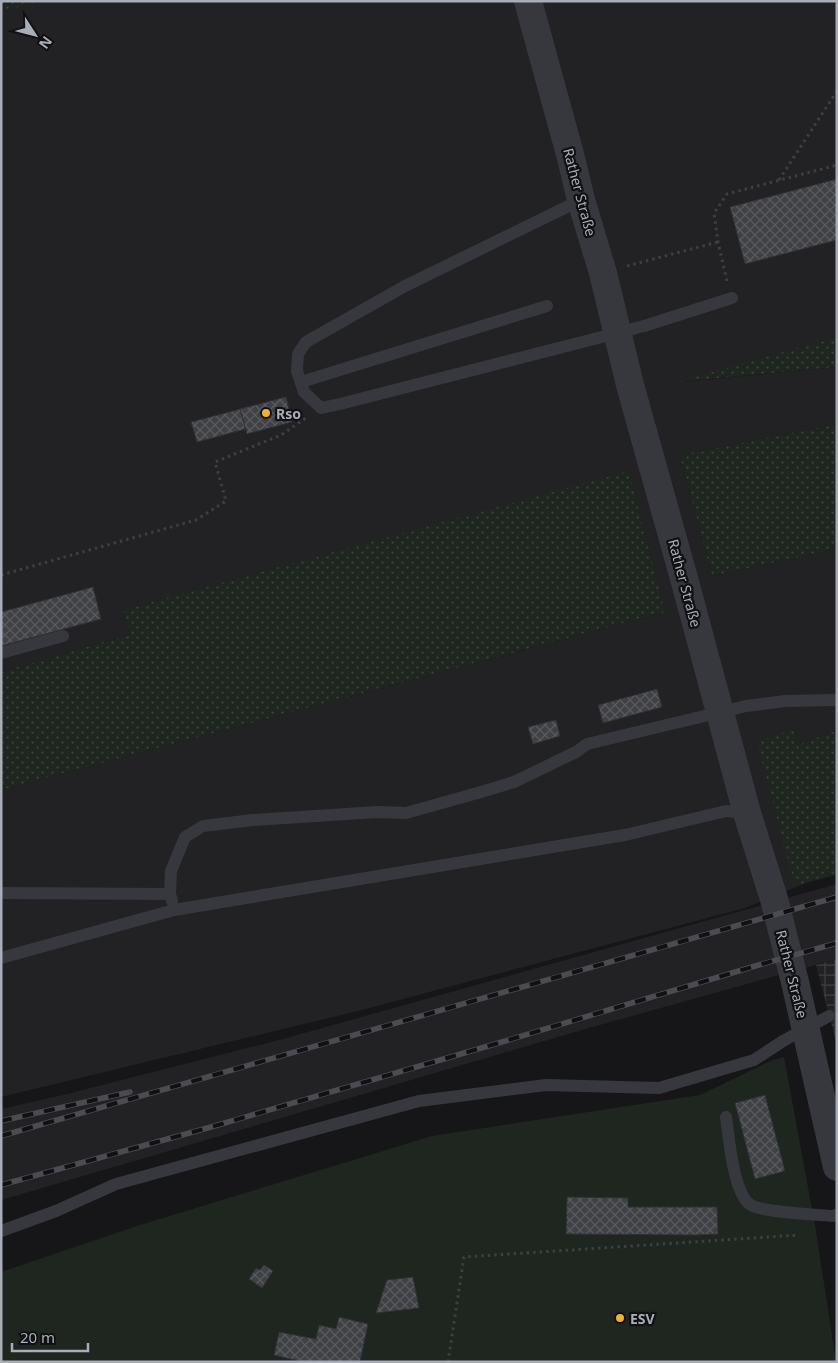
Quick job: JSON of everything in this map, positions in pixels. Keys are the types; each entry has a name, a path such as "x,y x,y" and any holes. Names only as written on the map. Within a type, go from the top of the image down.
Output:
{"street":[{"name":"Rather Straße","path":"528,1 581,200 603,274 630,386 747,813 774,899 837,1167"}],"lane":[{"path":"581,200 405,286 306,342 298,354 297,372 304,392 321,408 340,404 644,326 732,298"},
{"path":"301,382 547,306"},
{"path":"1,654 63,636"},
{"path":"174,910 170,894 171,872 185,837 203,826 253,820 377,812 406,813 514,782 576,752 587,744 746,706 785,701 837,700"},
{"path":"1,958 174,910 625,835 726,811 747,813"},
{"path":"1,893 170,894"},
{"path":"1,1231 56,1211 116,1184 419,1101 546,1085 659,1088 754,1060 783,1041 833,1014"},
{"path":"726,1117 734,1172 741,1193 750,1204 769,1210 837,1215"}],"path":[{"path":"779,180 837,91"},
{"path":"732,298 718,242 714,212 727,194 837,165"},
{"path":"633,264 718,242"},
{"path":"1,575 196,520 226,501 215,462 281,435 321,408"},
{"path":"448,1362 464,1257 807,1234"}],"shaded area":[{"path":"1,1 40,1 1,12"},
{"path":"40,1 837,1 837,337 681,382 837,367 837,424 680,455 712,576 837,549 837,730 797,745 794,729 795,885 837,873 837,875 806,883 745,908 358,1011 1,1097 1,790 665,612 629,472 122,610 131,634 1,672 1,12"},
{"path":"837,337 837,367 677,382"},
{"path":"837,424 837,549 712,576 680,455"},
{"path":"629,471 665,612 1,790 1,672 131,634 122,610"},
{"path":"794,729 797,745 837,730 837,873 795,886 757,742"},
{"path":"837,884 837,959 589,1028 1,1200 1,1109 283,1039"},
{"path":"837,959 837,1045 816,965"},
{"path":"784,1057 816,1231 836,1362 1,1362 1,1272 140,1225 432,1136 700,1095 773,1060"}],"building":[{"path":"837,179 837,240 745,264 730,207"},
{"path":"286,397 291,417 197,442 191,422"},
{"name":"Rso","path":"286,397 292,422 247,434 240,409"},
{"path":"93,587 101,619 1,646 1,612"},
{"path":"657,689 662,707 603,723 598,705"},
{"path":"556,720 560,736 533,744 528,727"},
{"path":"765,1095 785,1171 755,1179 735,1103"},
{"path":"567,1197 628,1198 628,1207 717,1207 718,1234 566,1234"},
{"path":"264,1265 273,1271 262,1288 249,1279 256,1268 260,1270"},
{"path":"413,1277 419,1308 376,1313 387,1280"},
{"path":"339,1317 368,1324 360,1362 303,1362 274,1355 279,1332 316,1339 319,1325 336,1329"}],"railway":[{"path":"1,1136 837,897"},
{"path":"1,1185 211,1127 837,943"},
{"path":"1,1121 130,1092"}],"place":[{"name":"Rso","path":"266,413"},
{"name":"ESV","path":"620,1318"}]}
